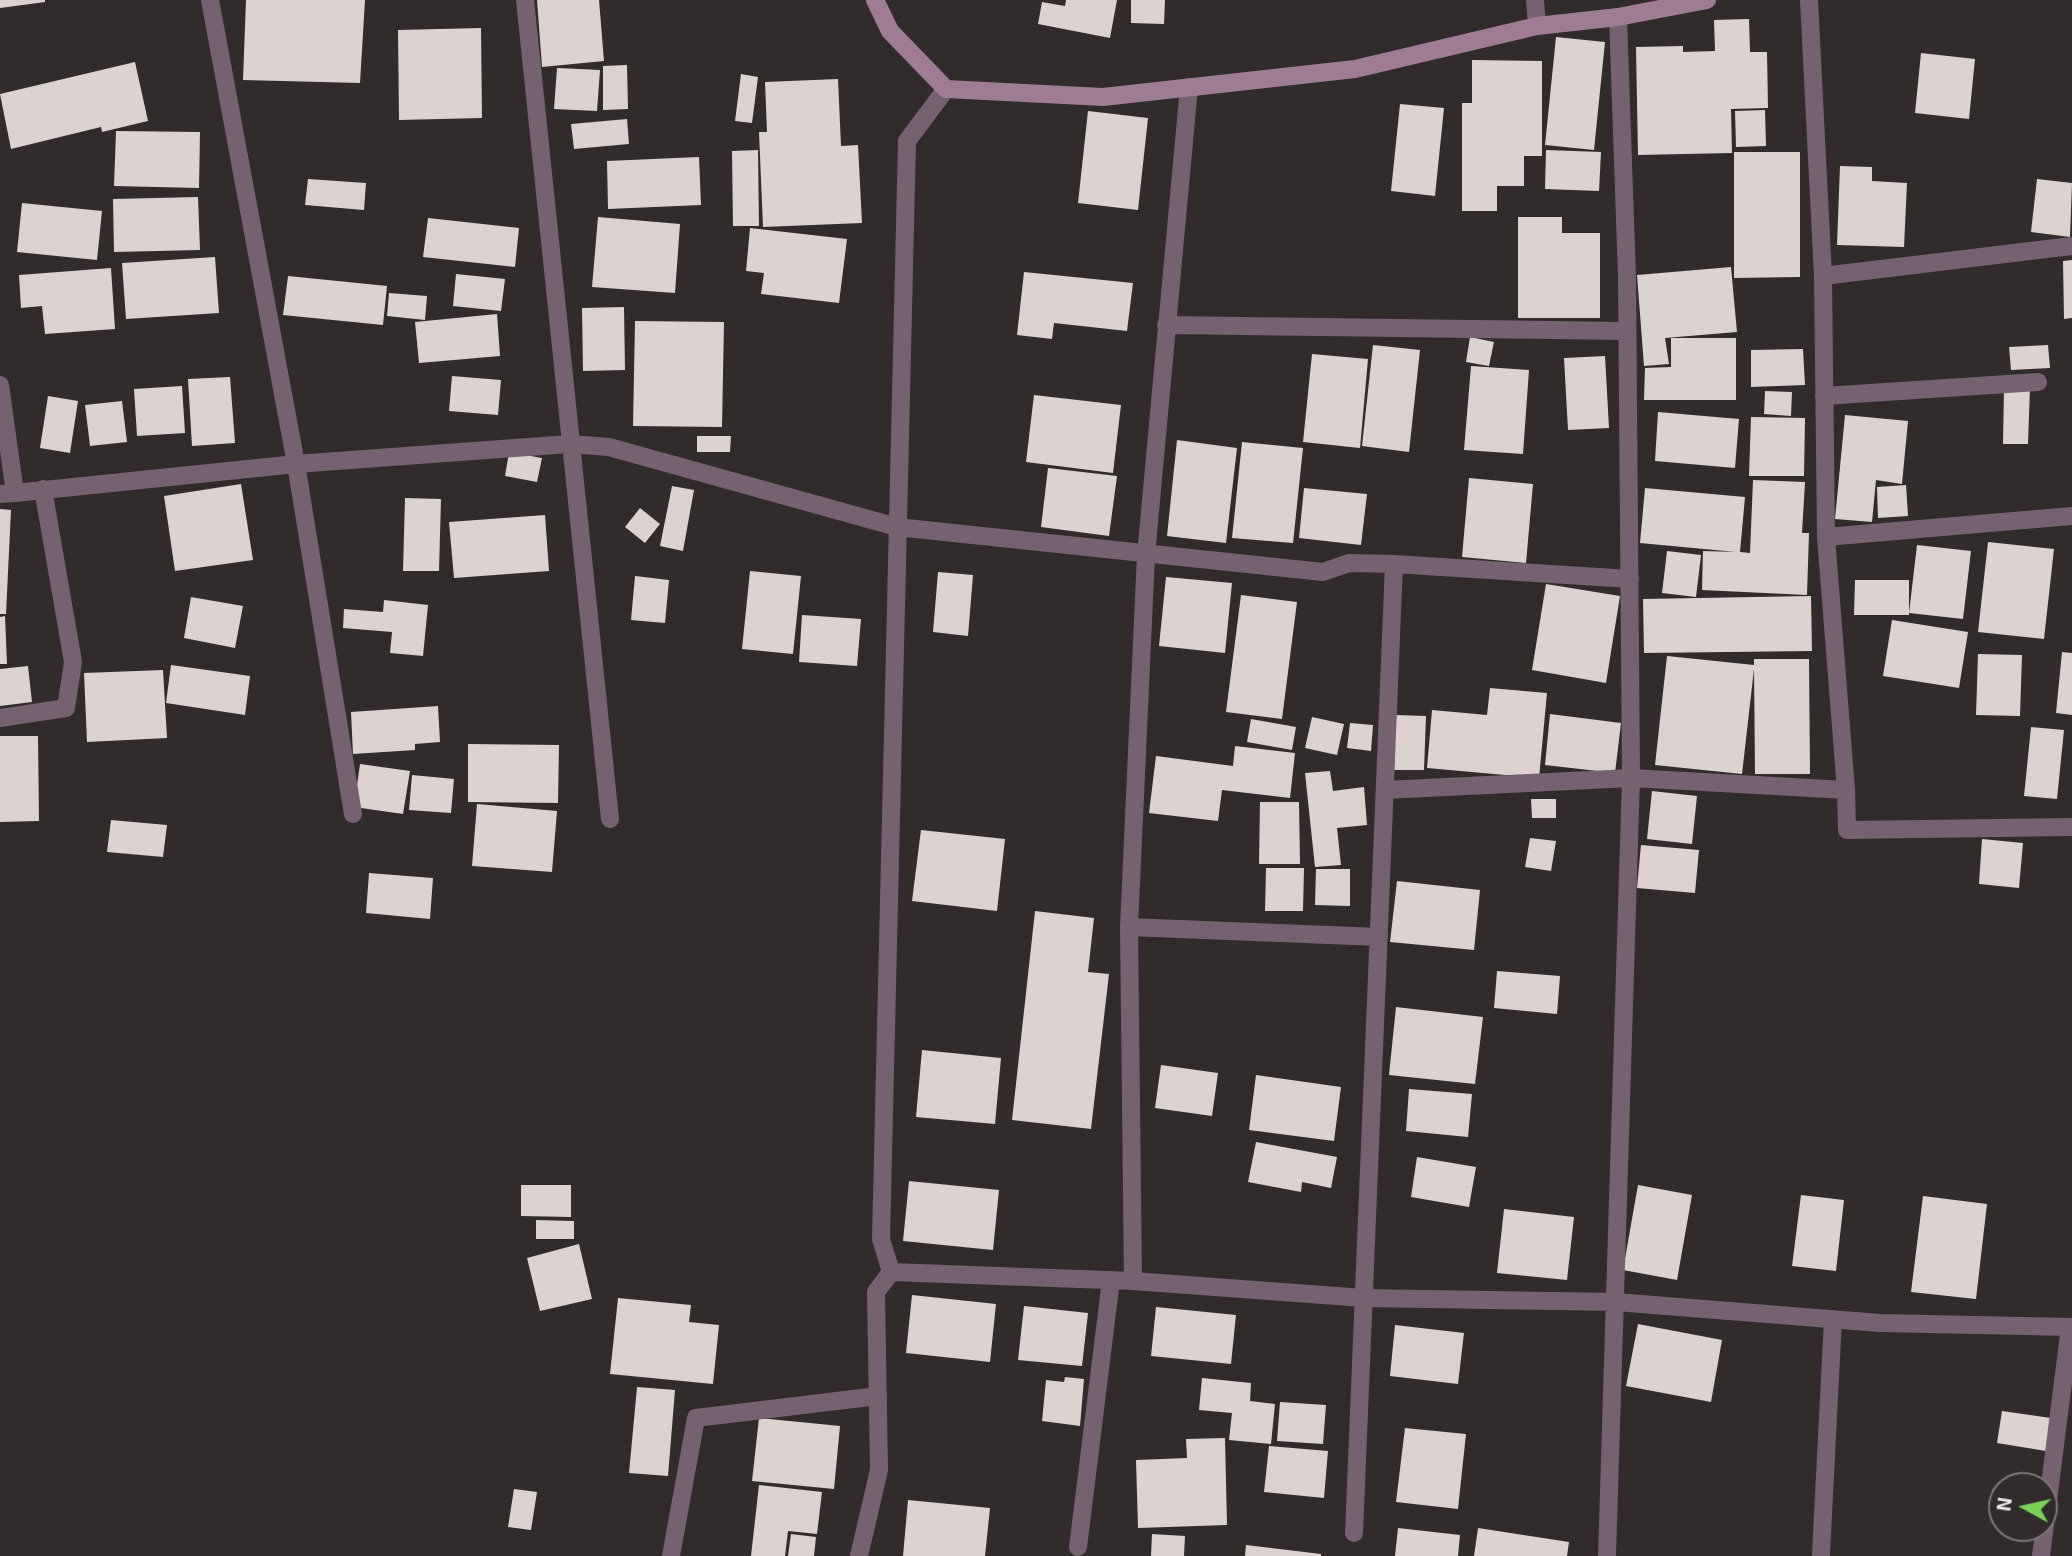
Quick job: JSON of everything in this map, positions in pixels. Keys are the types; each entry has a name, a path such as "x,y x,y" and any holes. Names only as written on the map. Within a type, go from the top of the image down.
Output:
{"street":[{"path":"210,0 296,464 353,814"},
{"path":"525,0 610,819"},
{"path":"875,0 890,31 946,89 1103,97 1355,69 1537,26 1618,17 1707,0"},
{"path":"1535,0 1537,26"},
{"path":"1809,0 1823,276 1826,537 1847,830 2072,827"},
{"path":"1607,1556 1631,778 1627,331 1618,17"},
{"path":"1133,1281 1129,927 1146,555 1189,87"},
{"path":"891,1272 881,1239 907,141 946,89"},
{"path":"1823,276 2072,246"},
{"path":"1166,326 1627,331"},
{"path":"1824,396 2038,382"},
{"path":"0,385 8,494 296,464 569,444 609,447 897,527 1323,572 1349,563 1394,564 1630,579"},
{"path":"0,718 66,708 73,662 43,489"},
{"path":"1826,537 2072,516"},
{"path":"1354,1533 1394,564"},
{"path":"1385,790 1631,778 1846,790"},
{"path":"1129,927 1378,937"},
{"path":"891,1272 1133,1281 1364,1297 1616,1302 1880,1323 2071,1327 2041,1556"},
{"path":"859,1556 880,1471 876,1292 891,1272"},
{"path":"1078,1547 1111,1280"},
{"path":"1821,1554 1833,1319"},
{"path":"671,1556 696,1418 878,1396"}],"building":[{"path":"0,0 45,0 45,2 0,8"},
{"path":"246,0 365,0 360,83 243,80"},
{"path":"537,0 599,0 604,61 542,67"},
{"path":"1066,0 1117,0 1110,38 1038,24 1042,2 1065,6"},
{"path":"1131,0 1165,0 1164,24 1131,23"},
{"path":"1749,19 1750,52 1767,52 1768,108 1731,109 1732,153 1638,155 1636,47 1683,46 1683,52 1715,51 1714,20"},
{"path":"481,28 482,118 399,120 398,30"},
{"path":"1556,37 1605,42 1594,150 1545,145"},
{"path":"1921,53 1975,59 1969,119 1915,113"},
{"path":"1472,60 1542,61 1542,156 1524,156 1524,186 1497,186 1497,211 1462,211 1462,103 1472,103"},
{"path":"135,62 148,121 102,132 101,127 11,149 0,94"},
{"path":"627,65 628,109 603,110 603,66"},
{"path":"557,68 600,70 597,111 554,109"},
{"path":"741,74 758,77 752,123 735,121"},
{"path":"838,79 841,146 858,145 862,223 763,227 759,132 767,132 765,82"},
{"path":"1400,104 1444,108 1435,196 1391,191"},
{"path":"1765,110 1766,146 1736,147 1735,111"},
{"path":"1088,111 1148,118 1138,210 1078,203"},
{"path":"627,119 629,144 574,149 571,124"},
{"path":"116,131 200,132 199,188 114,186"},
{"path":"758,150 759,226 733,226 732,151"},
{"path":"1546,150 1601,152 1599,191 1545,189"},
{"path":"1734,152 1800,152 1800,277 1734,278"},
{"path":"699,157 701,205 608,209 607,161"},
{"path":"1840,166 1872,167 1872,181 1907,183 1904,247 1837,245"},
{"path":"308,179 366,183 364,210 305,205"},
{"path":"2037,179 2072,183 2070,237 2031,232"},
{"path":"198,197 200,250 114,252 113,199"},
{"path":"22,203 102,211 97,260 17,252"},
{"path":"598,217 680,224 675,293 592,287"},
{"path":"1518,217 1562,217 1562,233 1600,233 1600,318 1518,318"},
{"path":"428,218 519,228 515,267 423,257"},
{"path":"750,228 847,239 839,303 761,294 764,273 746,271"},
{"path":"215,257 219,313 126,319 122,263"},
{"path":"2072,260 2072,318 2064,319 2063,261"},
{"path":"1731,267 1737,332 1665,338 1669,364 1644,366 1637,275"},
{"path":"111,268 115,329 45,334 42,306 21,308 19,275"},
{"path":"1024,272 1133,283 1127,331 1054,323 1052,339 1017,335"},
{"path":"456,274 505,279 501,311 453,306"},
{"path":"288,276 387,286 383,325 283,315"},
{"path":"389,293 427,296 425,320 387,316"},
{"path":"624,307 625,370 583,371 582,308"},
{"path":"497,314 500,356 419,363 415,322"},
{"path":"635,321 724,322 722,427 633,426"},
{"path":"1470,337 1494,342 1489,366 1466,362"},
{"path":"1671,338 1736,338 1736,400 1644,400 1645,368 1671,367"},
{"path":"1373,345 1420,350 1409,452 1362,446"},
{"path":"2048,345 2050,368 2011,370 2009,347"},
{"path":"1803,349 1805,385 1751,387 1751,350"},
{"path":"1312,354 1368,359 1360,448 1303,442"},
{"path":"1605,356 1609,428 1568,430 1564,358"},
{"path":"1471,366 1529,370 1523,454 1464,450"},
{"path":"452,376 501,380 498,415 449,411"},
{"path":"230,377 235,443 192,446 188,379"},
{"path":"182,386 185,433 137,436 134,389"},
{"path":"2004,387 2030,387 2028,444 2003,444"},
{"path":"1765,391 1792,392 1791,416 1764,414"},
{"path":"1034,395 1121,405 1113,473 1026,462"},
{"path":"48,396 78,401 70,453 40,448"},
{"path":"122,401 127,442 90,446 85,405"},
{"path":"1658,412 1739,419 1735,468 1655,461"},
{"path":"1845,415 1908,421 1902,484 1876,480 1872,522 1835,519"},
{"path":"1751,417 1805,418 1804,476 1749,476"},
{"path":"697,436 731,436 730,452 697,452"},
{"path":"1177,440 1237,448 1226,543 1167,536"},
{"path":"1242,442 1303,448 1293,543 1232,538"},
{"path":"509,452 542,458 537,482 505,476"},
{"path":"1048,468 1117,476 1109,536 1041,527"},
{"path":"1469,478 1533,484 1526,563 1462,557"},
{"path":"1753,480 1805,482 1802,533 1809,533 1807,595 1702,590 1703,551 1736,552 1640,543 1645,488 1745,497 1740,552 1750,553"},
{"path":"241,484 253,560 175,571 164,496"},
{"path":"1906,485 1908,516 1878,518 1877,487"},
{"path":"672,486 694,490 683,551 660,546"},
{"path":"1304,488 1367,494 1361,545 1299,538"},
{"path":"405,498 441,499 439,571 403,571"},
{"path":"640,508 660,524 645,543 625,527"},
{"path":"0,509 11,510 6,614 0,614"},
{"path":"545,515 549,571 454,578 449,522"},
{"path":"1988,542 2054,549 2044,639 1978,632"},
{"path":"1917,545 1971,551 1963,619 1909,613"},
{"path":"1667,551 1701,555 1696,597 1662,593"},
{"path":"750,571 801,576 793,654 742,649"},
{"path":"938,572 973,575 968,636 933,632"},
{"path":"635,576 669,580 665,623 631,620"},
{"path":"1166,577 1232,583 1225,653 1159,646"},
{"path":"1855,580 1909,580 1909,615 1854,615"},
{"path":"1546,584 1620,596 1606,683 1532,670"},
{"path":"1241,595 1297,602 1282,719 1226,712"},
{"path":"1811,596 1812,651 1644,653 1643,599"},
{"path":"191,597 243,606 235,648 184,638"},
{"path":"384,600 428,605 423,656 390,653 392,632 343,628 344,609 383,612"},
{"path":"802,615 861,619 857,666 799,662"},
{"path":"5,616 7,664 0,664 0,617"},
{"path":"1892,620 1968,632 1959,688 1883,676"},
{"path":"2062,652 2072,653 2072,715 2056,713"},
{"path":"1978,654 2022,655 2020,716 1976,715"},
{"path":"1667,656 1754,665 1754,659 1809,659 1810,774 1755,774 1754,669 1742,774 1655,765"},
{"path":"171,665 250,676 245,715 166,703"},
{"path":"28,666 32,702 0,706 0,669"},
{"path":"163,670 167,738 87,742 84,673"},
{"path":"1490,688 1547,693 1539,778 1427,768 1432,710 1487,715"},
{"path":"438,706 440,742 415,744 415,750 353,754 351,712"},
{"path":"1550,714 1621,723 1615,773 1545,765"},
{"path":"1396,715 1426,716 1424,770 1394,770"},
{"path":"1312,717 1344,724 1337,755 1305,748"},
{"path":"1251,719 1296,727 1292,750 1247,742"},
{"path":"1350,723 1373,725 1371,751 1347,748"},
{"path":"2031,727 2064,730 2057,799 2024,796"},
{"path":"0,736 38,736 39,821 0,822"},
{"path":"468,744 559,745 558,803 468,802"},
{"path":"1235,746 1295,753 1290,798 1222,790 1218,821 1149,813 1156,756 1233,766"},
{"path":"360,764 410,771 403,814 354,807"},
{"path":"1330,771 1333,791 1364,787 1367,825 1337,828 1341,865 1315,867 1305,773"},
{"path":"412,775 454,779 451,813 409,810"},
{"path":"1652,791 1697,796 1692,844 1647,839"},
{"path":"1531,799 1556,799 1556,818 1532,818"},
{"path":"1260,802 1299,802 1300,864 1259,864"},
{"path":"477,804 557,811 552,872 472,866"},
{"path":"111,820 167,825 163,857 107,852"},
{"path":"921,830 1005,839 997,911 912,901"},
{"path":"1530,838 1556,841 1551,871 1525,867"},
{"path":"1982,839 2023,843 2019,888 1979,884"},
{"path":"1641,845 1699,850 1695,893 1637,888"},
{"path":"1266,868 1304,868 1303,911 1265,911"},
{"path":"1316,869 1350,869 1350,906 1315,905"},
{"path":"369,873 433,878 430,919 366,913"},
{"path":"1397,881 1480,890 1474,950 1390,942"},
{"path":"1035,911 1094,918 1088,972 1109,974 1091,1129 1012,1120"},
{"path":"1497,971 1560,976 1557,1014 1494,1008"},
{"path":"1396,1007 1483,1017 1475,1084 1389,1075"},
{"path":"922,1050 1001,1058 995,1124 916,1117"},
{"path":"1161,1065 1218,1073 1212,1116 1155,1108"},
{"path":"1256,1075 1341,1087 1334,1141 1249,1130"},
{"path":"1409,1089 1472,1094 1468,1137 1406,1131"},
{"path":"1256,1142 1337,1157 1331,1188 1302,1182 1301,1192 1248,1182"},
{"path":"1417,1157 1476,1167 1469,1207 1411,1197"},
{"path":"909,1181 999,1190 993,1250 903,1241"},
{"path":"521,1185 571,1185 571,1217 521,1216"},
{"path":"1638,1185 1692,1195 1677,1280 1623,1270"},
{"path":"1801,1195 1844,1200 1836,1271 1792,1266"},
{"path":"1923,1196 1987,1204 1976,1299 1911,1292"},
{"path":"1504,1209 1574,1217 1567,1280 1497,1273"},
{"path":"536,1220 574,1221 574,1239 536,1239"},
{"path":"579,1244 592,1299 540,1311 527,1258"},
{"path":"912,1295 996,1304 990,1362 906,1353"},
{"path":"618,1298 691,1305 689,1322 719,1325 713,1384 610,1374"},
{"path":"1024,1306 1088,1313 1082,1366 1018,1360"},
{"path":"1156,1307 1236,1315 1231,1364 1151,1356"},
{"path":"1638,1324 1722,1340 1711,1402 1626,1386"},
{"path":"1395,1325 1464,1333 1458,1384 1390,1376"},
{"path":"1065,1377 1084,1379 1080,1426 1042,1421 1046,1380 1064,1382"},
{"path":"1202,1378 1251,1383 1250,1401 1275,1404 1271,1444 1229,1440 1232,1413 1199,1410"},
{"path":"637,1387 675,1390 668,1476 629,1473"},
{"path":"1280,1402 1326,1405 1323,1444 1277,1441"},
{"path":"2002,1411 2051,1418 2046,1451 1997,1443"},
{"path":"759,1418 840,1426 834,1489 752,1481"},
{"path":"1405,1428 1466,1434 1458,1509 1396,1502"},
{"path":"1225,1438 1227,1525 1138,1528 1136,1460 1187,1458 1186,1439"},
{"path":"1269,1446 1328,1451 1324,1498 1264,1492"},
{"path":"759,1485 822,1492 817,1534 788,1531 785,1556 751,1556"},
{"path":"514,1489 537,1492 531,1530 508,1527"},
{"path":"908,1500 990,1508 985,1556 903,1556"},
{"path":"1398,1528 1460,1535 1458,1556 1395,1556"},
{"path":"1478,1528 1569,1542 1567,1556 1474,1556"},
{"path":"791,1534 816,1537 814,1556 788,1556"},
{"path":"1152,1534 1185,1536 1184,1556 1151,1556"},
{"path":"1246,1545 1321,1554 1321,1556 1245,1556"}]}
